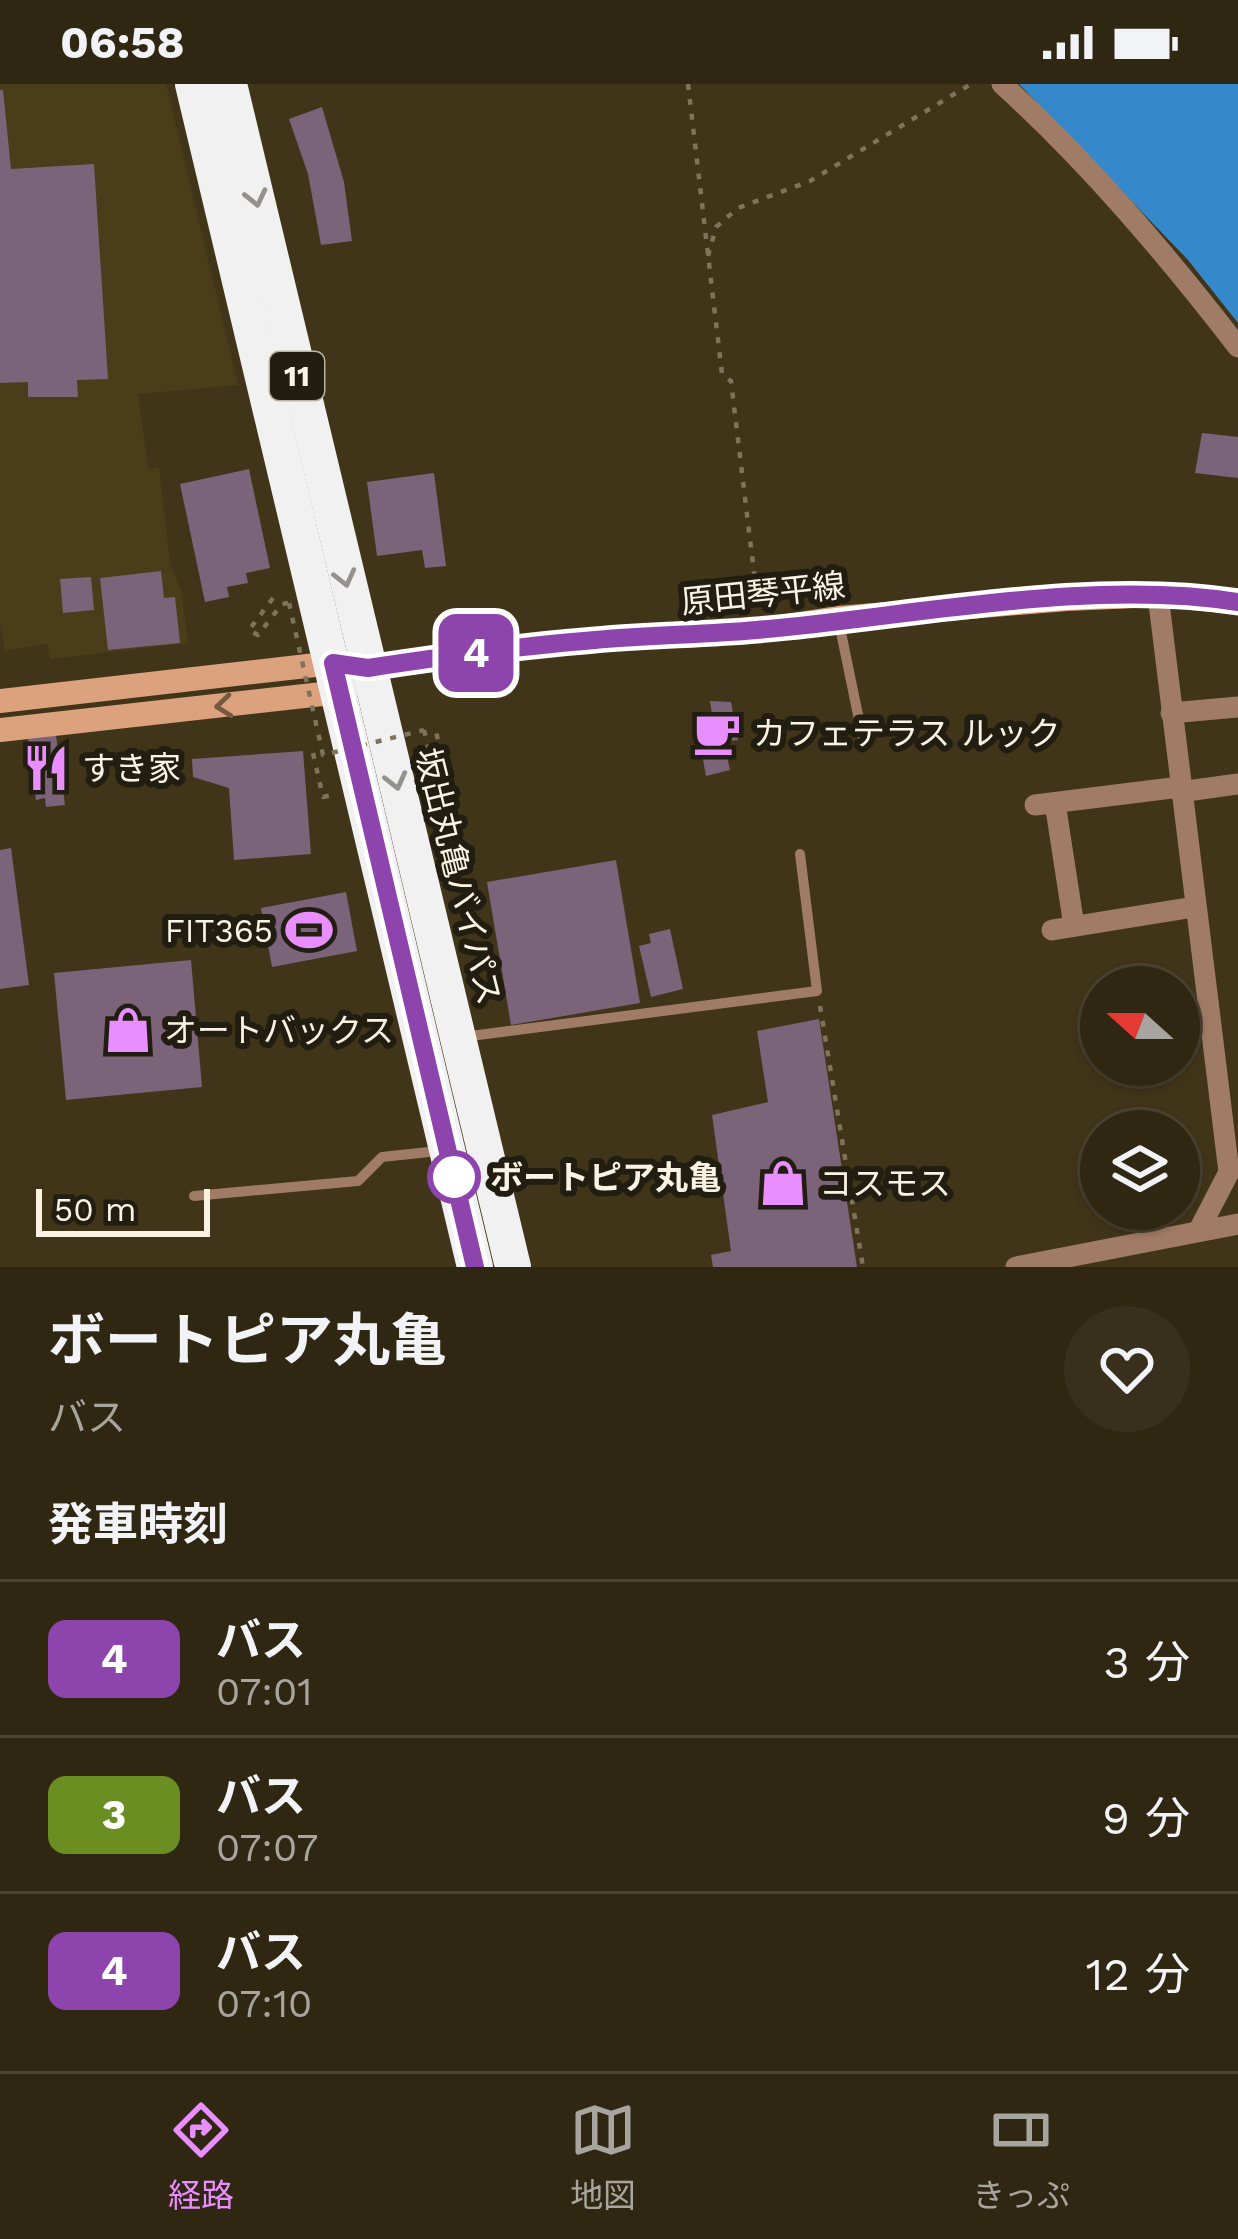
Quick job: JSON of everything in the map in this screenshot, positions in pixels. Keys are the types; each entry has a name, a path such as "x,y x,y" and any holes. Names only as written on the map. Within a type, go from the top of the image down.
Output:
{"highway":[{"name":"坂出丸亀バイパス","path":"193,84 347,674 459,1037 513,1267"},
{"name":"坂出丸亀バイパス","path":"229,84 347,674 475,1267"}],"main road":[{"name":"原田琴平線","path":"347,674 588,640 761,629 1067,599 1157,596 1238,602"},
{"path":"0,701 347,674"},
{"path":"0,730 347,674"}],"street":[{"path":"1002,84 1041,119 1168,257 1238,347"},
{"path":"1157,596 1229,1172 1200,1228"},
{"path":"1171,713 1238,707"},
{"path":"1194,908 1063,928 1045,804 1238,784"},
{"path":"1200,1230 1238,1224"},
{"path":"1016,1267 1199,1230"}],"lane":[{"path":"838,618 862,739"},
{"path":"459,1037 817,991 800,854"},
{"path":"194,1196 358,1181 382,1157 447,1150"}],"path":[{"path":"688,84 722,374 731,381 761,629"},
{"path":"707,262 716,227 738,208 810,181 971,84"},
{"path":"273,598 249,630 258,635 282,604 290,603 323,755 424,730 433,767 444,764 435,728"},
{"path":"313,753 323,796 333,794"},
{"path":"817,991 863,1267"}],"shaded area":[{"path":"0,84 166,84 238,385 138,394 148,468 159,468 170,563 182,594 188,643 50,659 47,644 5,651 0,624"}],"water":[{"path":"1019,84 1238,84 1238,323 1188,260"}],"building":[{"path":"0,90 11,169 94,164 108,379 77,380 78,397 28,397 28,382 0,383"},
{"path":"322,107 344,182 352,241 321,245 308,174 289,119"},
{"path":"1202,433 1238,437 1238,478 1195,473"},
{"path":"249,469 270,568 246,573 248,583 227,587 229,597 205,602 180,484"},
{"path":"434,473 446,566 425,568 422,550 377,556 367,482"},
{"path":"161,571 164,598 175,597 180,643 108,650 100,578"},
{"path":"91,577 94,610 63,613 60,579"},
{"name":"カフェテラス ルック","path":"710,701 731,702 738,740 724,742 730,770 706,776 697,727 713,721"},
{"name":"すき家","path":"56,735 65,805 46,807 45,798 36,800 28,739"},
{"path":"303,751 311,854 234,860 229,788 193,777 192,759"},
{"path":"11,848 29,985 0,989 0,850"},
{"path":"616,860 640,1003 511,1025 487,882"},
{"name":"FIT365","path":"346,892 357,951 272,967 261,908"},
{"path":"670,929 683,989 651,997 639,946 651,943 649,934"},
{"name":"オートバックス","path":"191,960 202,1087 66,1100 54,973"},
{"name":"コスモス","path":"819,1019 857,1267 713,1267 711,1255 731,1251 712,1115 768,1102 757,1031"}],"bus line":[{"name":"4","path":"475,1267 333,663 368,668 588,640 761,629 1067,599 1157,596 1238,602"}],"place":[{"name":"カフェテラス ルック","path":"717,733"},
{"name":"すき家","path":"46,768"},
{"name":"FIT365","path":"309,930"},
{"name":"オートバックス","path":"128,1030"},
{"name":"ボートピア丸亀","path":"454,1177"},
{"name":"コスモス","path":"783,1183"}]}
